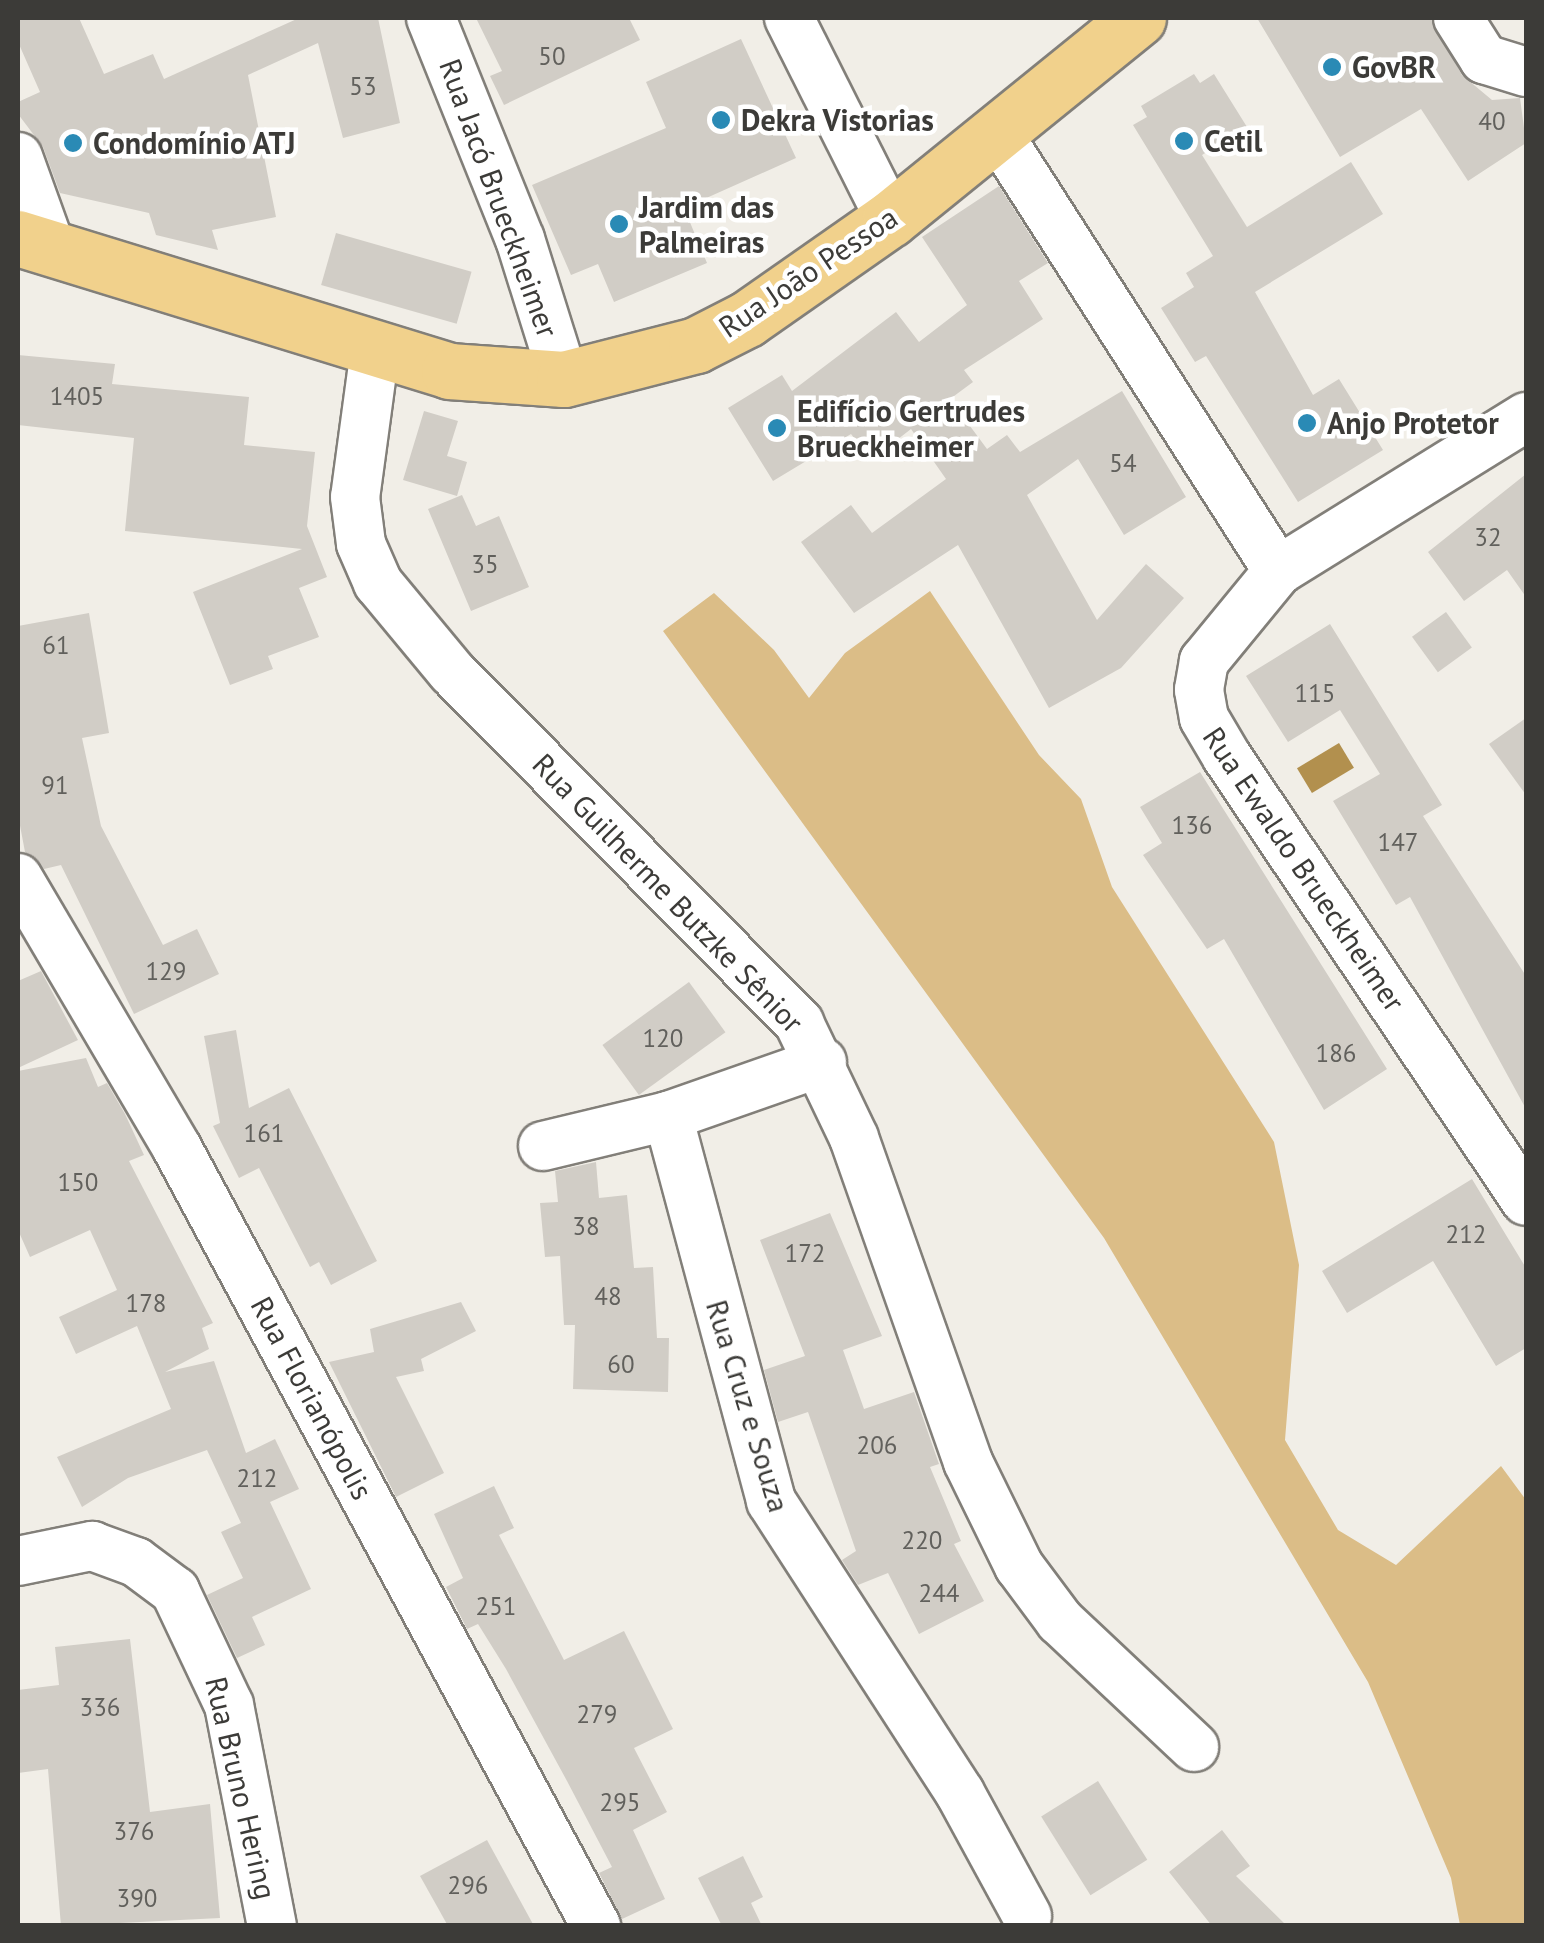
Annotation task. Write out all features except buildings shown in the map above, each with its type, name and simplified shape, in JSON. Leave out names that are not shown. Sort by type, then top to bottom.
[{"type":"main road","name":"Rua João Pessoa","points":[[33,240],[376,350],[503,380],[564,380],[696,344],[747,319],[890,220],[1138,18]]},
{"type":"street","name":"Rua Jacó Brueckheimer","points":[[431,18],[520,239],[564,380]]},
{"type":"street","points":[[789,18],[890,220]]},
{"type":"street","points":[[1458,18],[1484,59],[1526,72]]},
{"type":"street","points":[[996,131],[1278,571]]},
{"type":"street","points":[[18,158],[33,240]]},
{"type":"street","name":"Rua Guilherme Butzke Sênior","points":[[376,350],[355,497],[361,544],[378,584],[452,672],[799,1023],[822,1062],[968,1462],[1019,1566],[1060,1621],[1194,1746]]},
{"type":"street","name":"Rua Ewaldo Brueckheimer","points":[[1526,417],[1278,571],[1204,661],[1204,718],[1526,1201]]},
{"type":"street","name":"Rua Florianópolis","points":[[18,878],[177,1148],[596,1926]]},
{"type":"street","points":[[543,1146],[668,1116],[822,1062]]},
{"type":"street","name":"Rua Cruz e Souza","points":[[668,1116],[771,1501],[960,1793],[1028,1916]]},
{"type":"street","name":"Rua Bruno Hering","points":[[18,1561],[92,1546],[136,1562],[176,1591],[228,1705],[272,1926]]},
{"type":"shaded area","points":[[930,591],[1039,755],[1081,799],[1112,887],[1274,1142],[1299,1265],[1285,1440],[1338,1530],[1396,1565],[1501,1466],[1526,1500],[1526,1925],[1460,1925],[1451,1878],[1368,1682],[1104,1238],[663,631],[714,593],[774,650],[809,698],[845,653]]},
{"type":"shaded area","points":[[1339,743],[1354,768],[1312,793],[1297,768]]},
{"type":"place","name":"GovBR","points":[[1332,67]]},
{"type":"place","name":"Dekra Vistorias","points":[[721,120]]},
{"type":"place","name":"Cetil","points":[[1184,141]]},
{"type":"place","name":"Condomínio ATJ","points":[[73,143]]},
{"type":"place","name":"Jardim das Palmeiras","points":[[619,224]]},
{"type":"place","name":"Anjo Protetor","points":[[1307,423]]},
{"type":"place","name":"Edifício Gertrudes Brueckheimer","points":[[777,428]]}]
